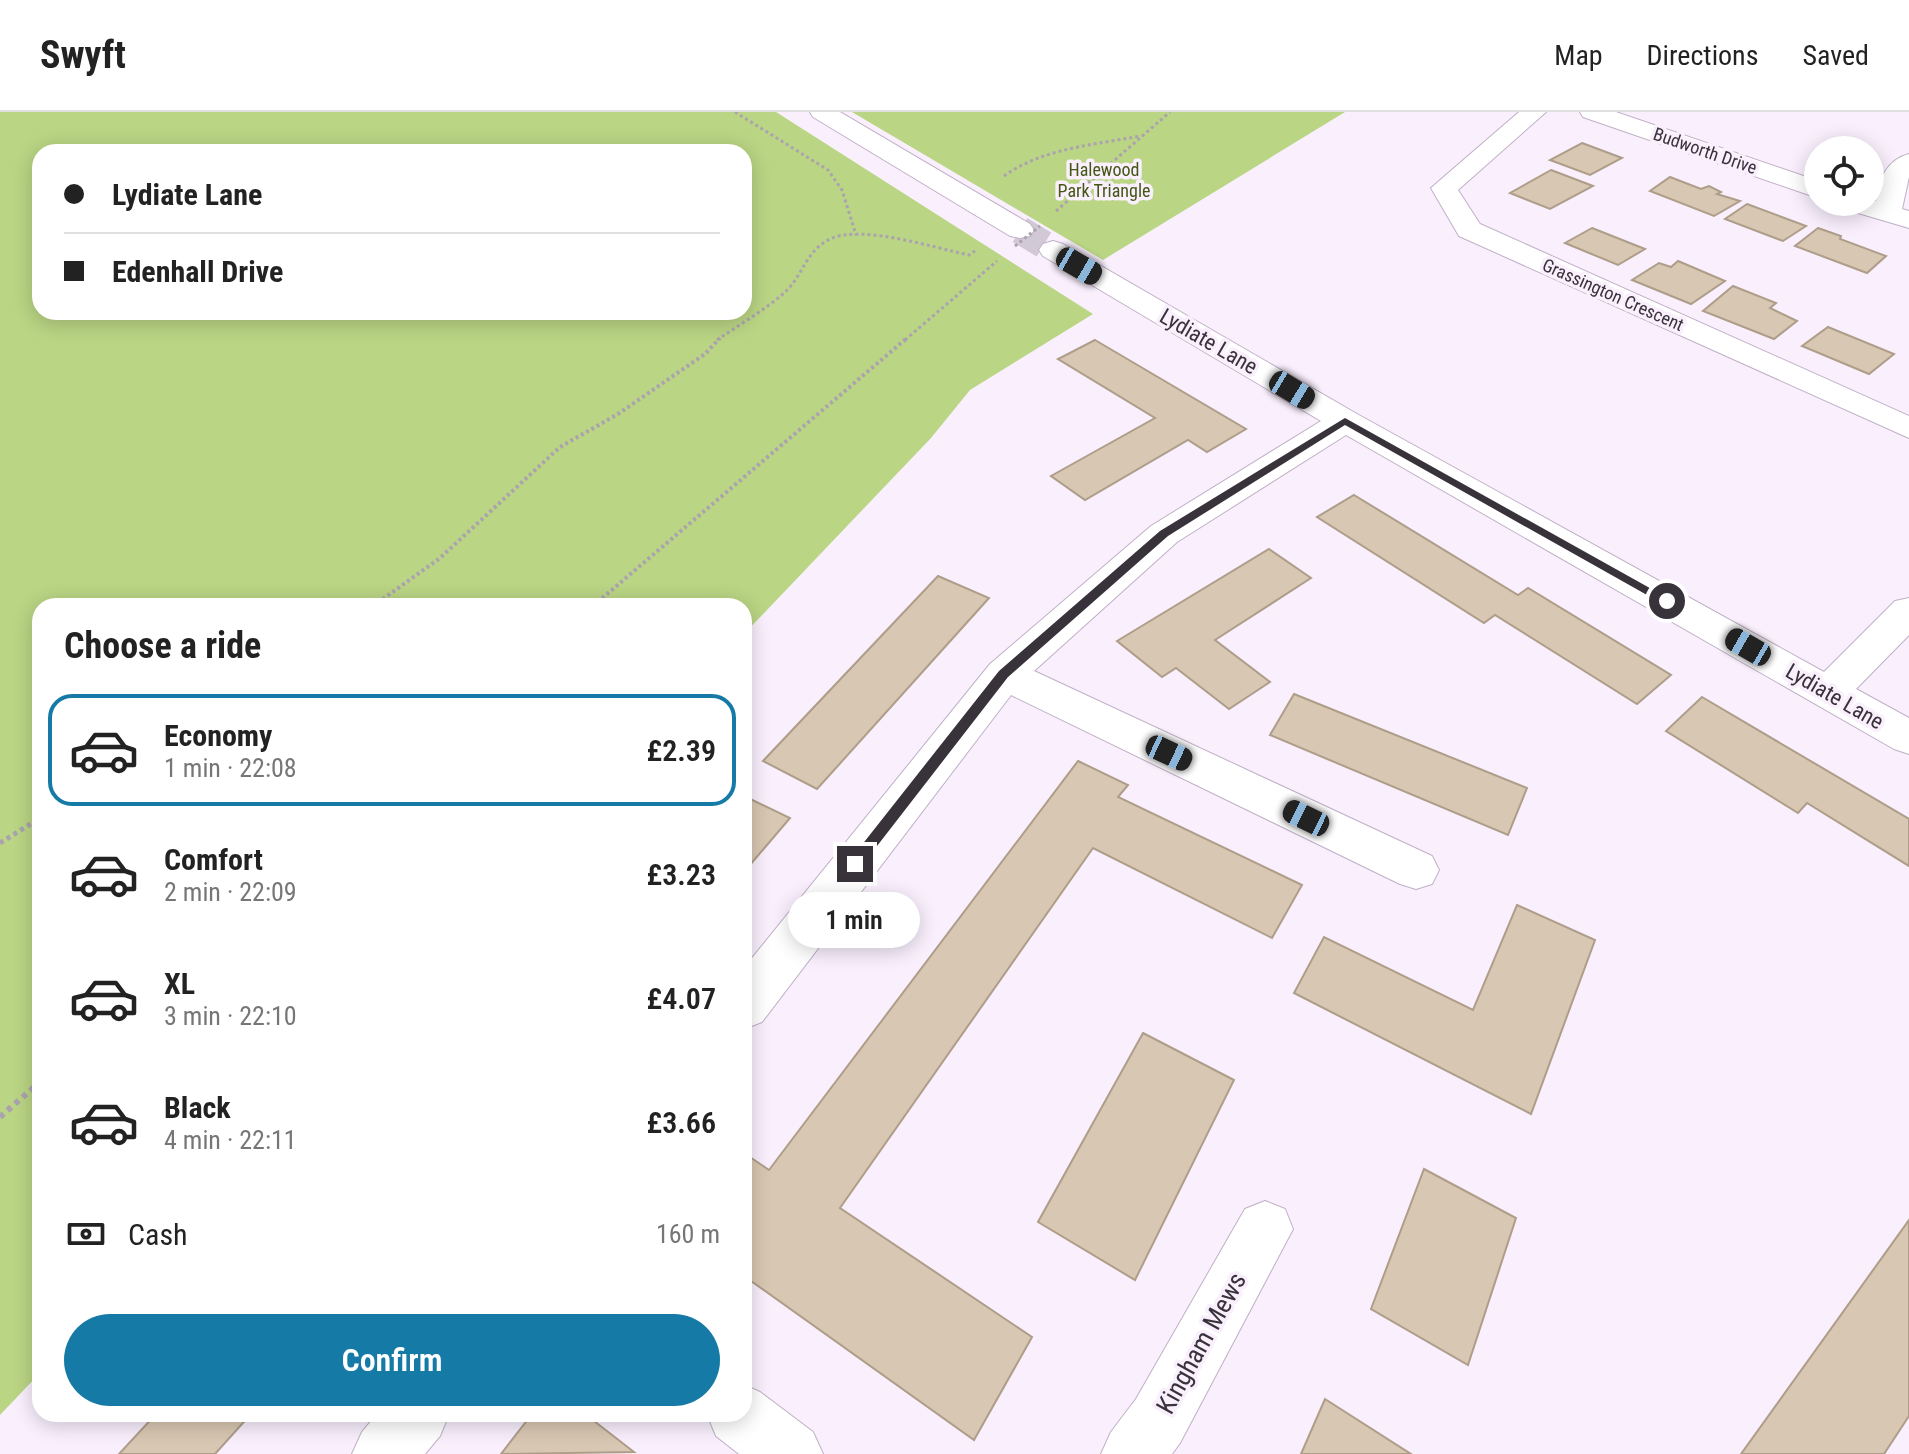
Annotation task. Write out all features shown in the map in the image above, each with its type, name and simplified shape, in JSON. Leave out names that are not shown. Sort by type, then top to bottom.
[{"type":"street","name":"Lydiate Lane","points":[[822,112],[977,205],[1032,232],[1345,421],[1909,738]]},
{"type":"street","name":"Grassington Crescent","points":[[1534,112],[1444,188],[1469,230],[1909,428]]},
{"type":"street","name":"Budworth Drive","points":[[1592,112],[1804,185]]},
{"type":"street","points":[[1898,217],[1893,178],[1909,162]]},
{"type":"street","points":[[752,996],[1004,674],[1164,534],[1345,421]]},
{"type":"street","points":[[1829,692],[1909,611]]},
{"type":"street","points":[[1004,674],[1416,870]]},
{"type":"street","name":"Kingham Mews","points":[[1133,1454],[1158,1421],[1265,1229]]},
{"type":"street","points":[[384,1454],[411,1422]]},
{"type":"street","points":[[749,1422],[791,1454]]},
{"type":"path","points":[[735,112],[828,170],[842,190],[856,235]]},
{"type":"path","points":[[752,315],[784,293],[803,273],[804,263],[815,250],[831,238],[856,235],[884,237],[969,255],[1032,232],[1170,112]]},
{"type":"path","points":[[977,205],[1010,171],[1025,164],[1140,136]]},
{"type":"path","points":[[602,598],[1003,256]]},
{"type":"path","points":[[384,598],[440,558],[560,447],[618,414],[705,354],[717,340],[746,320]]},
{"type":"path","points":[[0,843],[32,823]]},
{"type":"path","points":[[0,1117],[32,1089]]},
{"type":"green space","points":[[0,112],[776,112],[1093,314],[970,390],[931,438],[752,626],[752,598],[32,598],[32,1381],[0,1415]]},
{"type":"green space","name":"Halewood Park Triangle","points":[[852,112],[1345,112],[1103,260]]},
{"type":"building","points":[[1582,143],[1622,158],[1590,175],[1550,160]]},
{"type":"building","points":[[1551,170],[1593,186],[1550,209],[1510,193]]},
{"type":"building","points":[[1670,177],[1701,189],[1709,186],[1721,192],[1717,194],[1740,201],[1714,216],[1650,191]]},
{"type":"building","points":[[1747,204],[1806,226],[1783,241],[1725,219]]},
{"type":"building","points":[[1592,228],[1645,249],[1618,265],[1565,243]]},
{"type":"building","points":[[1818,228],[1886,256],[1867,273],[1795,246]]},
{"type":"building","points":[[1678,261],[1725,281],[1691,304],[1632,280],[1659,263],[1671,267]]},
{"type":"building","points":[[1733,286],[1776,303],[1770,308],[1797,321],[1774,339],[1703,311]]},
{"type":"building","points":[[1828,327],[1894,354],[1869,374],[1802,346]]},
{"type":"building","points":[[1095,340],[1246,429],[1207,452],[1188,440],[1085,500],[1051,476],[1155,418],[1058,359]]},
{"type":"building","points":[[1354,495],[1518,595],[1528,588],[1671,675],[1637,704],[1495,615],[1484,623],[1317,517]]},
{"type":"building","points":[[1269,549],[1311,578],[1215,640],[1270,682],[1229,709],[1176,668],[1162,677],[1117,641]]},
{"type":"building","points":[[938,576],[989,598],[817,789],[763,761]]},
{"type":"building","points":[[1294,694],[1527,788],[1508,835],[1270,735]]},
{"type":"building","points":[[1702,697],[1909,819],[1909,866],[1807,803],[1798,813],[1666,731]]},
{"type":"building","points":[[1078,761],[1128,785],[1118,797],[1302,885],[1272,938],[1093,848],[840,1208],[1032,1337],[974,1440],[752,1282],[752,1158],[769,1170]]},
{"type":"building","points":[[752,800],[790,818],[752,863]]},
{"type":"building","points":[[1517,905],[1595,940],[1531,1114],[1294,993],[1324,937],[1473,1010]]},
{"type":"building","points":[[1143,1033],[1234,1080],[1135,1280],[1038,1222]]},
{"type":"building","points":[[1424,1169],[1516,1218],[1468,1365],[1371,1309]]},
{"type":"building","points":[[1909,1220],[1909,1416],[1884,1454],[1741,1454]]},
{"type":"building","points":[[1325,1399],[1411,1454],[1301,1454]]},
{"type":"building","points":[[149,1422],[244,1422],[215,1454],[119,1454]]},
{"type":"building","points":[[526,1422],[595,1422],[634,1452],[501,1454]]},
{"type":"tunnel","points":[[1020,230],[1053,250]]},
{"type":"route","points":[[855,864],[1004,674],[1164,534],[1345,421],[1667,601]]}]
